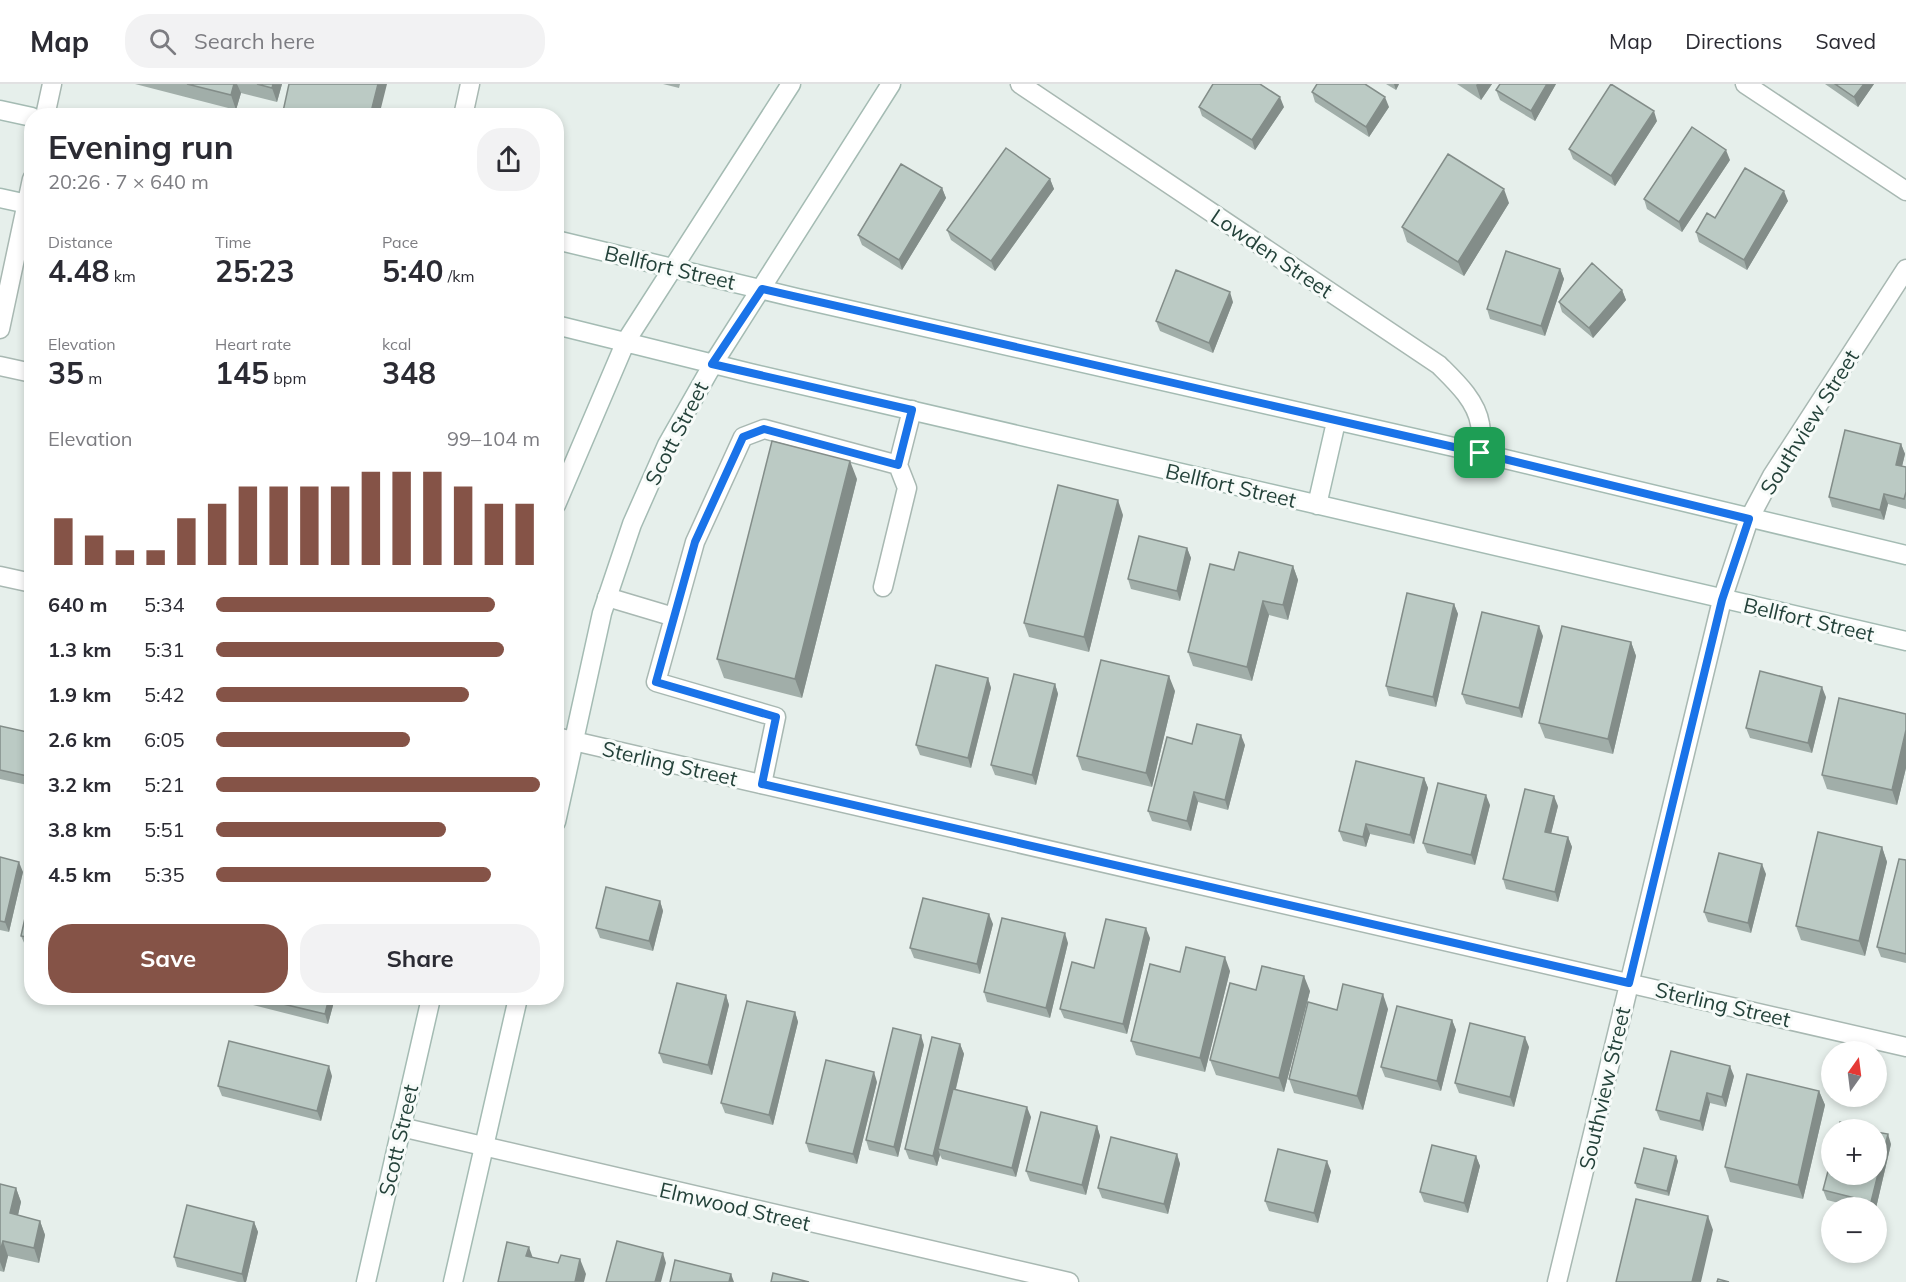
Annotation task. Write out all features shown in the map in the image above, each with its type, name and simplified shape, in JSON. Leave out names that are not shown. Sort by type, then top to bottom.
[{"type":"main road","points":[[47,108],[52,84]]},
{"type":"main road","points":[[465,108],[470,84]]},
{"type":"main road","points":[[564,480],[626,341],[791,84]]},
{"type":"main road","name":"Scott Street","points":[[565,739],[607,597],[632,524],[667,445],[712,364],[891,84]]},
{"type":"main road","name":"Lowden Street","points":[[1020,84],[1439,365],[1459,384],[1472,404],[1480,423],[1480,453]]},
{"type":"main road","points":[[1745,84],[1906,191]]},
{"type":"main road","points":[[0,110],[24,115]]},
{"type":"main road","points":[[0,198],[24,203]]},
{"type":"main road","points":[[0,329],[24,226]]},
{"type":"main road","name":"Bellfort Street","points":[[564,242],[1336,422],[1480,453],[1906,555]]},
{"type":"main road","name":"Southview Street","points":[[1557,1282],[1722,600],[1749,519],[1772,476],[1906,269]]},
{"type":"main road","name":"Bellfort Street","points":[[564,327],[712,364],[1906,641]]},
{"type":"main road","points":[[0,366],[24,371]]},
{"type":"main road","points":[[883,587],[907,488],[898,465],[912,410]]},
{"type":"main road","points":[[1317,505],[1336,422]]},
{"type":"main road","points":[[762,784],[776,717],[656,682],[695,542],[743,437],[764,429],[898,465]]},
{"type":"main road","points":[[0,576],[24,581]]},
{"type":"main road","points":[[607,597],[674,617]]},
{"type":"main road","name":"Sterling Street","points":[[565,739],[1906,1047]]},
{"type":"main road","name":"Scott Street","points":[[366,1282],[429,1005]]},
{"type":"main road","points":[[453,1282],[516,1005]]},
{"type":"main road","name":"Elmwood Street","points":[[401,1128],[1069,1282]]},
{"type":"building","points":[[187,84],[234,84],[231,95]]},
{"type":"building","points":[[257,84],[273,84],[272,88]]},
{"type":"building","points":[[289,84],[378,84],[372,108],[284,108]]},
{"type":"building","points":[[1213,84],[1260,84],[1280,97],[1252,140],[1199,107]]},
{"type":"building","points":[[1317,84],[1365,84],[1385,97],[1366,127],[1312,92]]},
{"type":"building","points":[[1500,84],[1547,84],[1531,111],[1496,90]]},
{"type":"building","points":[[1611,84],[1654,111],[1611,176],[1569,149]]},
{"type":"building","points":[[1835,84],[1864,84],[1854,97]]},
{"type":"building","points":[[1692,127],[1726,150],[1679,222],[1644,199]]},
{"type":"building","points":[[1006,148],[1050,179],[991,261],[947,230]]},
{"type":"building","points":[[1448,154],[1504,189],[1458,262],[1402,227]]},
{"type":"building","points":[[901,164],[942,188],[899,260],[858,235]]},
{"type":"building","points":[[1745,168],[1784,191],[1744,260],[1696,232],[1707,213],[1715,218]]},
{"type":"building","points":[[1506,251],[1560,269],[1541,326],[1487,309]]},
{"type":"building","points":[[1592,263],[1622,290],[1589,328],[1559,302]]},
{"type":"building","points":[[1176,270],[1230,292],[1209,343],[1156,321]]},
{"type":"building","points":[[1845,430],[1901,444],[1896,465],[1906,467],[1904,499],[1884,494],[1880,510],[1829,497]]},
{"type":"building","points":[[772,441],[850,461],[795,679],[717,659]]},
{"type":"building","points":[[1058,485],[1118,500],[1084,637],[1024,623]]},
{"type":"building","points":[[1139,536],[1187,548],[1177,591],[1128,579]]},
{"type":"building","points":[[1239,552],[1293,566],[1283,605],[1263,601],[1247,667],[1188,652],[1210,564],[1234,570]]},
{"type":"building","points":[[1407,593],[1454,604],[1433,697],[1386,686]]},
{"type":"building","points":[[1482,612],[1539,626],[1519,708],[1462,694]]},
{"type":"building","points":[[1562,626],[1631,642],[1608,739],[1539,723]]},
{"type":"building","points":[[1101,660],[1169,676],[1146,773],[1077,756]]},
{"type":"building","points":[[936,665],[988,678],[968,758],[916,745]]},
{"type":"building","points":[[1760,671],[1822,687],[1808,743],[1746,728]]},
{"type":"building","points":[[1014,674],[1055,684],[1032,775],[991,765]]},
{"type":"building","points":[[1839,698],[1906,714],[1906,730],[1892,790],[1822,775]]},
{"type":"building","points":[[1197,724],[1241,735],[1225,800],[1194,792],[1187,821],[1148,811],[1167,737],[1192,744]]},
{"type":"building","points":[[0,726],[24,731],[24,775],[0,770]]},
{"type":"building","points":[[1356,761],[1424,778],[1410,835],[1366,824],[1363,837],[1339,831]]},
{"type":"building","points":[[1438,783],[1486,795],[1471,855],[1423,843]]},
{"type":"building","points":[[1525,789],[1554,796],[1545,832],[1568,837],[1555,892],[1503,879]]},
{"type":"building","points":[[1818,832],[1882,847],[1859,941],[1796,926]]},
{"type":"building","points":[[1719,853],[1762,864],[1748,923],[1704,912]]},
{"type":"building","points":[[0,857],[19,862],[5,922],[0,921]]},
{"type":"building","points":[[1899,859],[1906,860],[1906,954],[1877,947]]},
{"type":"building","points":[[606,887],[660,901],[649,941],[596,928]]},
{"type":"building","points":[[923,898],[989,914],[977,964],[910,948]]},
{"type":"building","points":[[1002,918],[1065,933],[1046,1008],[984,992]]},
{"type":"building","points":[[1106,919],[1146,928],[1123,1024],[1060,1009],[1072,962],[1094,968]]},
{"type":"building","points":[[1186,947],[1225,957],[1200,1058],[1131,1041],[1150,964],[1180,972]]},
{"type":"building","points":[[1262,966],[1304,976],[1279,1078],[1210,1060],[1230,983],[1256,990]]},
{"type":"building","points":[[677,983],[726,995],[708,1065],[659,1053]]},
{"type":"building","points":[[1343,984],[1383,994],[1357,1096],[1289,1079],[1308,1002],[1337,1010]]},
{"type":"building","points":[[747,1001],[795,1012],[769,1115],[721,1103]]},
{"type":"building","points":[[287,1005],[327,1005],[325,1014]]},
{"type":"building","points":[[1397,1006],[1452,1020],[1437,1081],[1381,1067]]},
{"type":"building","points":[[1470,1023],[1525,1037],[1510,1097],[1455,1083]]},
{"type":"building","points":[[893,1028],[921,1035],[894,1147],[866,1140]]},
{"type":"building","points":[[932,1037],[960,1044],[933,1156],[905,1149]]},
{"type":"building","points":[[229,1041],[329,1066],[317,1111],[218,1086]]},
{"type":"building","points":[[1671,1051],[1730,1066],[1722,1097],[1707,1093],[1700,1121],[1656,1110]]},
{"type":"building","points":[[826,1060],[874,1072],[853,1154],[806,1143]]},
{"type":"building","points":[[1747,1074],[1819,1091],[1798,1185],[1725,1167]]},
{"type":"building","points":[[953,1089],[1027,1107],[1012,1168],[938,1149]]},
{"type":"building","points":[[1041,1112],[1097,1126],[1082,1185],[1026,1171]]},
{"type":"building","points":[[1111,1137],[1177,1154],[1164,1204],[1098,1188]]},
{"type":"building","points":[[1432,1145],[1476,1156],[1464,1203],[1420,1192]]},
{"type":"building","points":[[1644,1148],[1676,1156],[1667,1191],[1635,1183]]},
{"type":"building","points":[[1278,1149],[1327,1161],[1314,1213],[1265,1201]]},
{"type":"building","points":[[0,1184],[16,1188],[10,1213],[40,1221],[34,1248],[3,1241],[0,1251]]},
{"type":"building","points":[[1824,1185],[1875,1185],[1872,1197],[1851,1197],[1823,1190]]},
{"type":"building","points":[[1636,1199],[1708,1216],[1692,1282],[1616,1282]]},
{"type":"building","points":[[187,1205],[254,1222],[242,1274],[174,1257]]},
{"type":"building","points":[[617,1241],[663,1253],[655,1282],[606,1282]]},
{"type":"building","points":[[507,1242],[529,1247],[526,1256],[558,1263],[561,1255],[580,1259],[575,1282],[498,1282]]},
{"type":"building","points":[[675,1260],[731,1274],[729,1282],[670,1282]]},
{"type":"building","points":[[773,1273],[809,1282],[771,1282]]},
{"type":"route","points":[[762,289],[1336,422],[1480,453],[1749,519],[1722,600],[1629,983],[762,784],[776,717],[656,682],[695,542],[743,437],[764,429],[898,465],[905,440],[912,410],[712,364],[762,289]]}]
